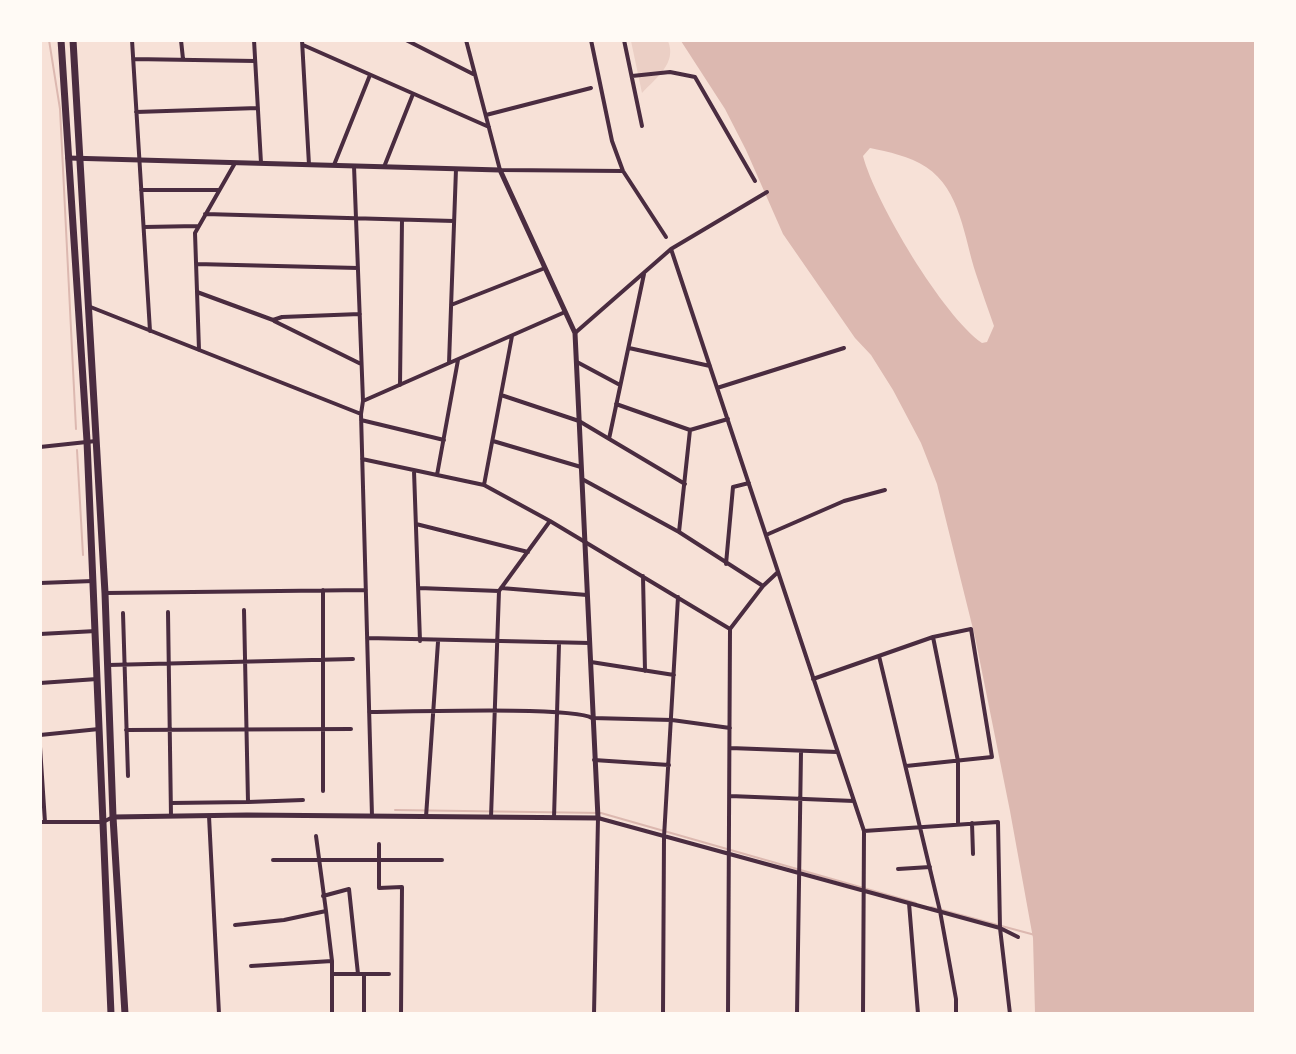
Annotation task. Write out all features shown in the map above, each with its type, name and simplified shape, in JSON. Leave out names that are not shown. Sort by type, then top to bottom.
[{"type":"highway","points":[[61,40],[87,441],[111,1014]]},
{"type":"highway","points":[[73,40],[105,593],[113,817],[125,1014]]},
{"type":"street","points":[[132,40],[150,331]]},
{"type":"street","points":[[181,40],[183,59]]},
{"type":"street","points":[[254,40],[261,163]]},
{"type":"street","points":[[406,40],[474,74]]},
{"type":"street","points":[[466,40],[500,170],[576,333],[598,818],[594,1014]]},
{"type":"street","points":[[591,40],[612,141],[623,171],[666,237]]},
{"type":"street","points":[[624,40],[642,126]]},
{"type":"street","points":[[309,165],[303,43],[489,127]]},
{"type":"street","points":[[133,59],[255,60]]},
{"type":"street","points":[[632,76],[669,72],[695,76],[754,182]]},
{"type":"street","points":[[334,165],[370,75]]},
{"type":"street","points":[[486,115],[591,88]]},
{"type":"street","points":[[384,166],[413,94]]},
{"type":"street","points":[[136,111],[258,108]]},
{"type":"street","points":[[68,158],[456,169],[623,171]]},
{"type":"street","points":[[199,350],[195,233],[236,163]]},
{"type":"street","points":[[354,166],[362,364],[361,420],[372,817]]},
{"type":"street","points":[[449,363],[456,169]]},
{"type":"street","points":[[141,190],[219,190]]},
{"type":"street","points":[[576,333],[671,249],[767,192]]},
{"type":"street","points":[[205,214],[454,222]]},
{"type":"street","points":[[400,385],[402,220]]},
{"type":"street","points":[[144,227],[198,226]]},
{"type":"street","points":[[671,249],[864,831],[863,1014]]},
{"type":"street","points":[[196,264],[358,268]]},
{"type":"street","points":[[451,305],[545,268]]},
{"type":"street","points":[[609,439],[644,273]]},
{"type":"street","points":[[197,292],[273,320],[362,364]]},
{"type":"street","points":[[87,306],[361,414]]},
{"type":"street","points":[[363,402],[565,312]]},
{"type":"street","points":[[273,320],[282,317],[360,314]]},
{"type":"street","points":[[484,485],[512,336]]},
{"type":"street","points":[[629,348],[710,366]]},
{"type":"street","points":[[717,388],[844,348]]},
{"type":"street","points":[[437,475],[458,359]]},
{"type":"street","points":[[577,362],[620,385]]},
{"type":"street","points":[[501,395],[579,422],[685,484]]},
{"type":"street","points":[[616,404],[690,430],[728,419]]},
{"type":"street","points":[[361,420],[444,440]]},
{"type":"street","points":[[679,532],[690,430]]},
{"type":"street","points":[[40,447],[96,441]]},
{"type":"street","points":[[493,441],[582,468]]},
{"type":"street","points":[[362,459],[484,485],[550,521],[730,629]]},
{"type":"street","points":[[414,470],[420,641]]},
{"type":"street","points":[[582,478],[679,532],[763,586]]},
{"type":"street","points":[[726,564],[733,487],[749,483]]},
{"type":"street","points":[[766,535],[843,501],[885,490]]},
{"type":"street","points":[[490,816],[500,589],[550,521]]},
{"type":"street","points":[[416,524],[528,552]]},
{"type":"street","points":[[728,1014],[730,629],[763,586],[778,572]]},
{"type":"street","points":[[643,576],[645,671]]},
{"type":"street","points":[[40,583],[94,581]]},
{"type":"street","points":[[418,588],[500,589],[587,595]]},
{"type":"street","points":[[323,590],[323,791]]},
{"type":"street","points":[[105,593],[366,590]]},
{"type":"street","points":[[663,1014],[664,837],[678,597]]},
{"type":"street","points":[[244,610],[248,802]]},
{"type":"street","points":[[168,612],[171,816]]},
{"type":"street","points":[[123,613],[128,776]]},
{"type":"street","points":[[813,679],[933,637],[971,628],[992,757],[906,766]]},
{"type":"street","points":[[40,634],[96,631]]},
{"type":"street","points":[[933,637],[958,761],[958,824]]},
{"type":"street","points":[[367,638],[438,642],[590,643]]},
{"type":"street","points":[[427,812],[438,642]]},
{"type":"street","points":[[554,818],[555,713],[559,644]]},
{"type":"street","points":[[879,656],[930,867],[956,999],[956,1014]]},
{"type":"street","points":[[108,665],[353,659]]},
{"type":"street","points":[[590,662],[674,675]]},
{"type":"street","points":[[40,683],[98,679]]},
{"type":"street","points":[[369,712],[555,713],[587,715],[592,718],[672,720],[730,728]]},
{"type":"street","points":[[40,735],[100,729]]},
{"type":"street","points":[[126,730],[351,729]]},
{"type":"street","points":[[40,747],[43,822],[103,822],[113,817],[171,816],[372,817],[427,812],[598,818],[939,911],[999,928],[1018,937]]},
{"type":"street","points":[[730,748],[838,752]]},
{"type":"street","points":[[797,1014],[801,752]]},
{"type":"street","points":[[594,760],[669,765]]},
{"type":"street","points":[[730,796],[854,801]]},
{"type":"street","points":[[171,803],[303,800]]},
{"type":"street","points":[[209,816],[219,1014]]},
{"type":"street","points":[[864,831],[998,822],[999,928],[1010,1014]]},
{"type":"street","points":[[972,823],[973,854]]},
{"type":"street","points":[[316,836],[317,859],[332,961],[332,1014]]},
{"type":"street","points":[[379,844],[379,888],[402,887],[401,1014]]},
{"type":"street","points":[[273,860],[442,860]]},
{"type":"street","points":[[898,869],[930,867]]},
{"type":"street","points":[[323,896],[349,889],[358,974]]},
{"type":"street","points":[[909,903],[918,1014]]},
{"type":"street","points":[[236,925],[284,920],[326,911]]},
{"type":"street","points":[[251,966],[332,961]]},
{"type":"street","points":[[332,974],[389,974]]},
{"type":"street","points":[[364,974],[364,1014]]},
{"type":"shaded area","points":[[631,41],[668,41],[670,49],[668,63],[642,93]]},
{"type":"shaded area","points":[[681,41],[1255,41],[1255,1013],[1035,1013],[1033,938],[1010,811],[975,637],[937,484],[921,443],[893,390],[871,355],[855,338],[783,234],[725,109]],"holes":[[[870,148],[920,163],[938,177],[947,188],[960,216],[976,274],[994,326],[987,342],[982,343],[966,329],[930,284],[912,257],[870,176],[863,156]]]},
{"type":"waterway","points":[[49,40],[60,109],[76,429]]},
{"type":"waterway","points":[[77,450],[83,555]]},
{"type":"waterway","points":[[395,810],[601,813],[916,903]]},
{"type":"waterway","points":[[931,907],[1035,935]]}]
